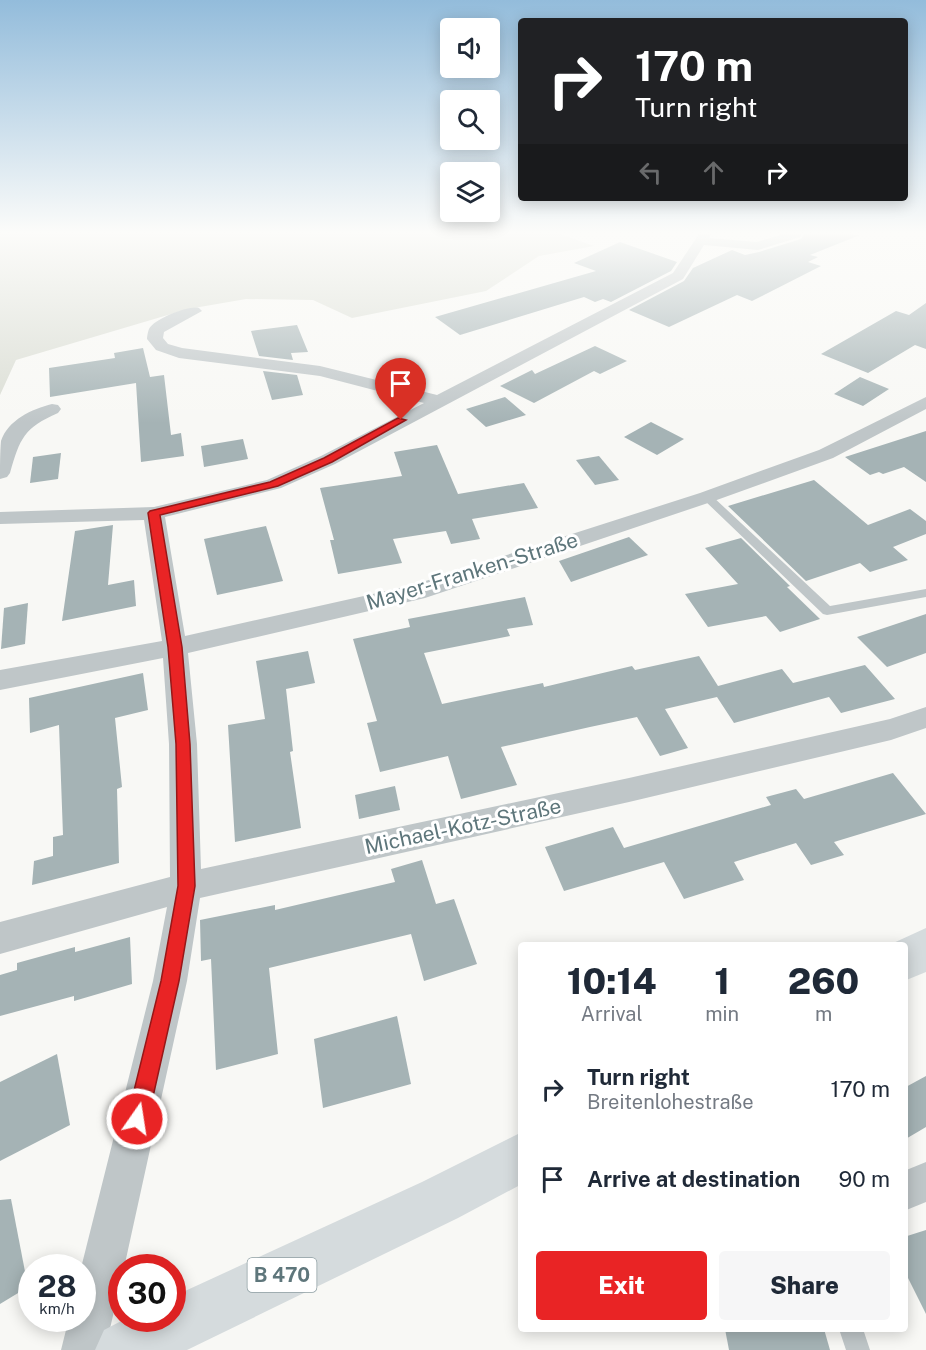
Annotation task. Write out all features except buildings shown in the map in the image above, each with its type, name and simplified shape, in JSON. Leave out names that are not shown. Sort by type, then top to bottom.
[{"type":"main road","points":[[908,958],[926,949]]},
{"type":"main road","name":"B 470","points":[[124,1350],[440,1200],[518,1159]]},
{"type":"street","points":[[0,518],[154,513],[274,484],[328,460],[638,297]]},
{"type":"street","points":[[194,311],[167,322],[156,330],[155,339],[162,347],[179,353],[320,371],[438,401]]},
{"type":"street","name":"Mayer-Franken-Straße","points":[[0,680],[175,647],[417,592],[707,497],[826,454],[926,402]]},
{"type":"street","points":[[0,473],[13,432],[30,417],[52,408]]},
{"type":"street","points":[[83,1350],[170,981],[186,886],[183,744],[175,647],[154,513]]},
{"type":"street","name":"Michael-Kotz-Straße","points":[[0,938],[186,886],[629,790],[891,729],[926,717]]},
{"type":"street","points":[[908,1189],[926,1182]]},
{"type":"lane","points":[[707,497],[827,611],[926,593]]},
{"type":"lane","points":[[852,1332],[858,1350]]},
{"type":"shaded area","points":[[0,297],[456,297],[352,318],[313,300],[246,299],[188,309],[16,360],[0,395]]},
{"type":"route","points":[[137,1119],[170,981],[186,886],[183,744],[175,647],[154,513],[274,484],[328,460],[401,420]]}]
